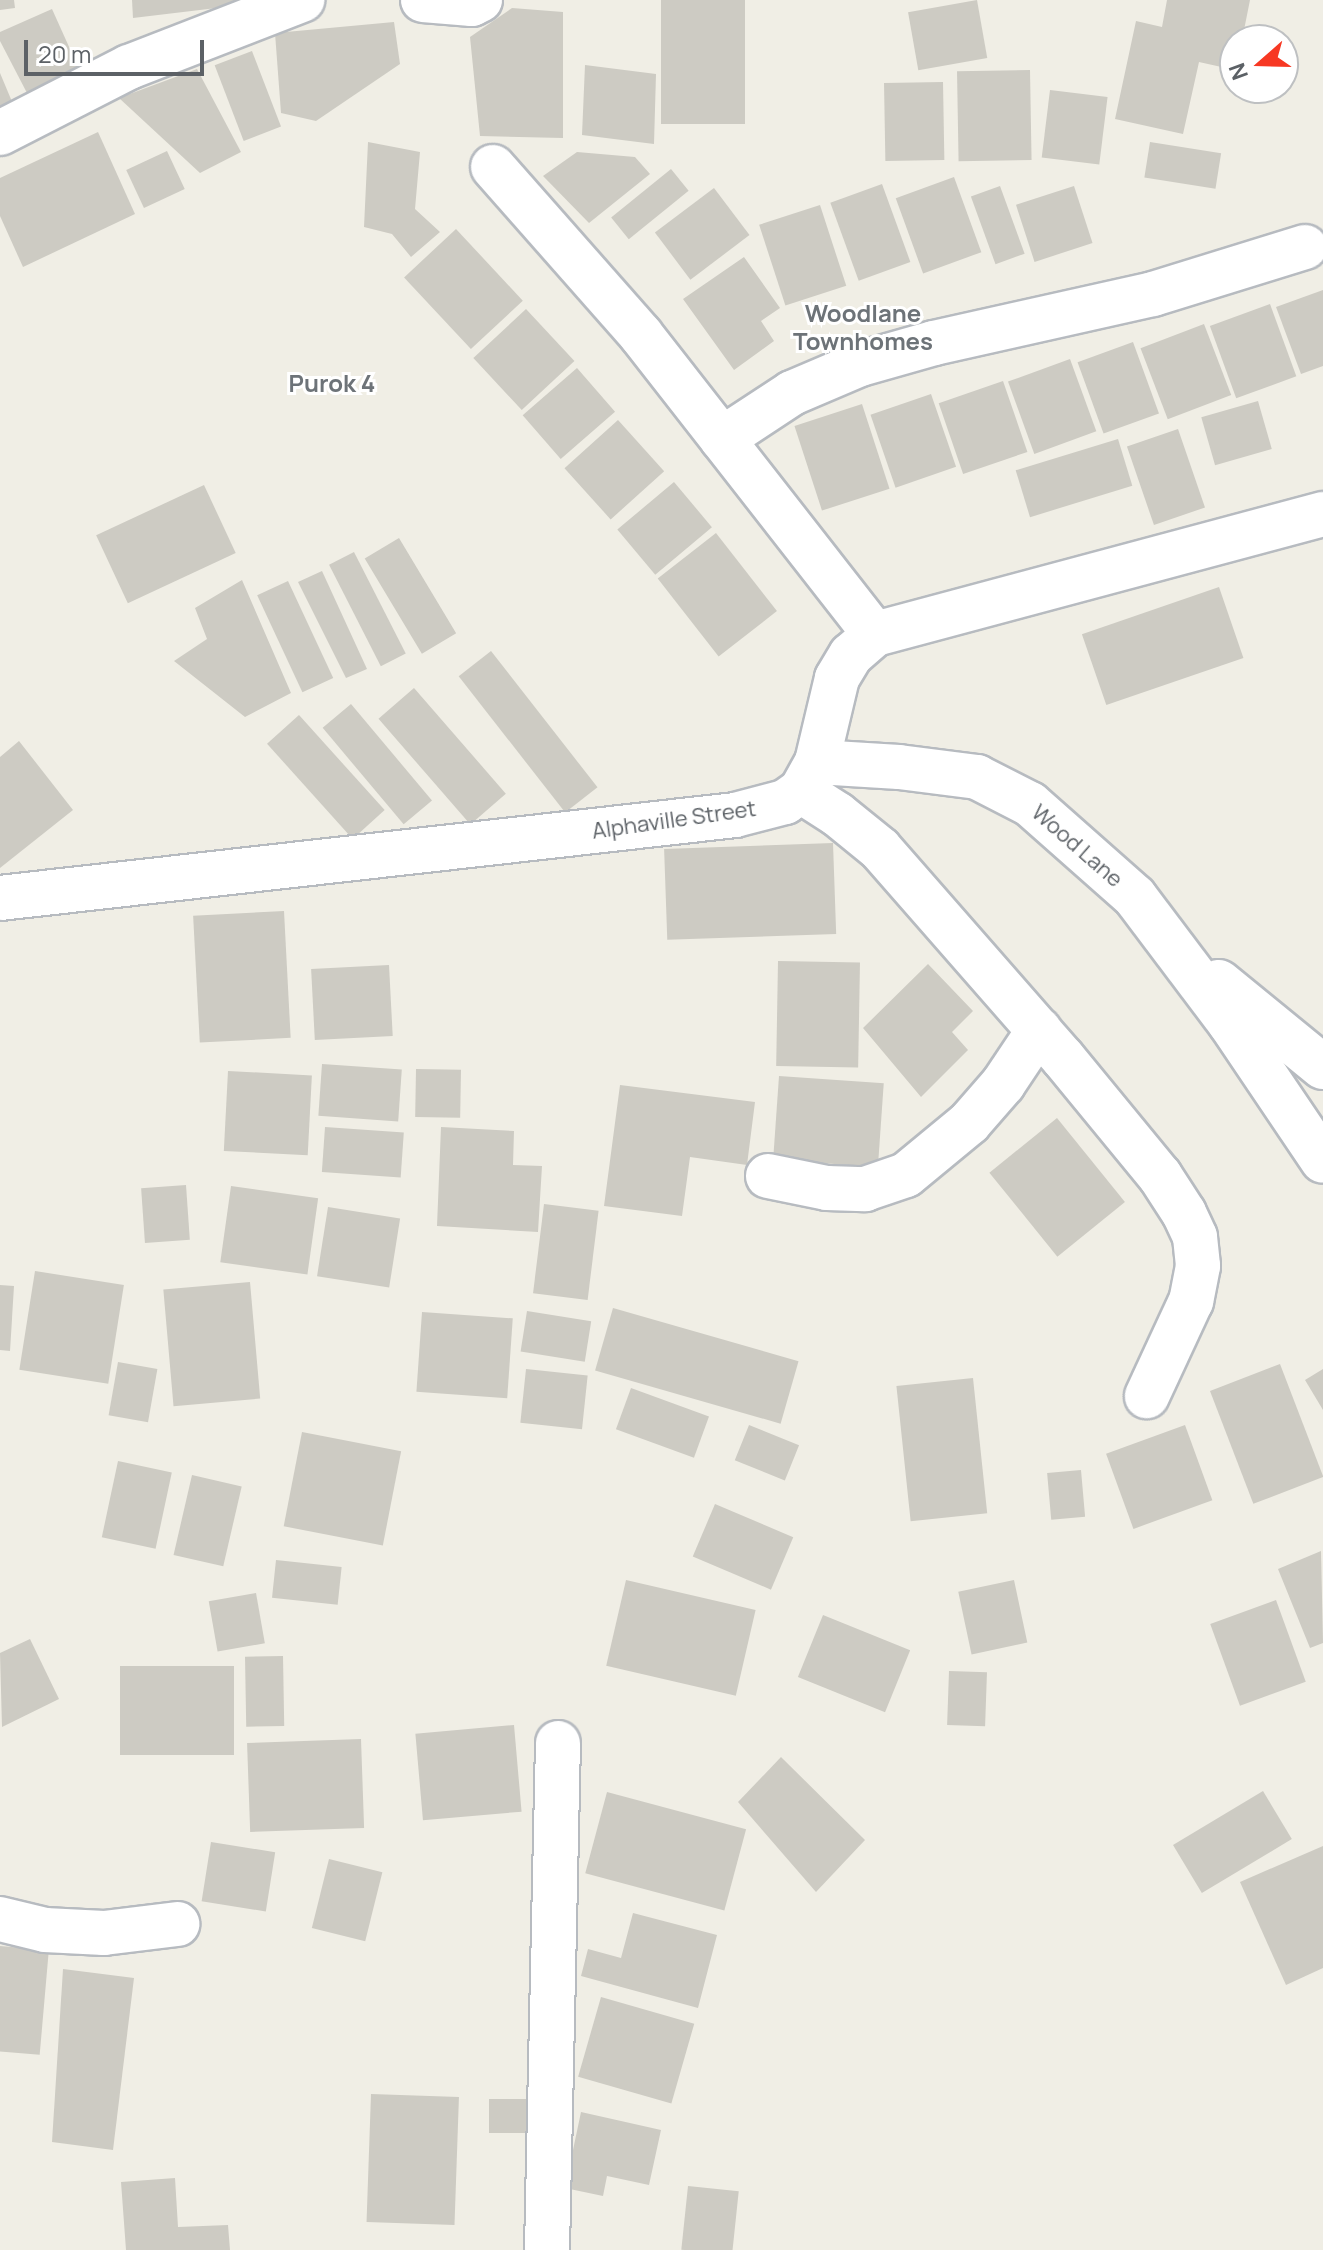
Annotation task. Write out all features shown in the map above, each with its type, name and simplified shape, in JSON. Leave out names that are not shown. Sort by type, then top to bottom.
[{"type":"street","points":[[0,133],[129,67],[302,0]]},
{"type":"street","points":[[423,0],[472,4],[480,0]]},
{"type":"street","points":[[493,167],[632,325],[875,634]]},
{"type":"street","points":[[722,439],[792,393],[860,364],[934,343],[1153,294],[1305,247]]},
{"type":"street","points":[[1147,1396],[1191,1301],[1198,1266],[1195,1237],[1160,1176],[1039,1030],[880,849],[837,814],[809,777],[837,678],[851,655],[875,634],[1323,514]]},
{"type":"street","name":"Wood Lane","points":[[809,777],[899,767],[977,777],[1030,804],[1135,897],[1174,945],[1323,1161]]},
{"type":"street","name":"Alphaville Street","points":[[0,898],[735,815],[785,802],[809,777]]},
{"type":"street","name":"Wood Lane","points":[[1174,945],[1323,1067]]},
{"type":"street","points":[[768,1176],[827,1188],[865,1189],[906,1175],[933,1156],[969,1123],[1003,1084],[1039,1030]]},
{"type":"street","points":[[547,2250],[558,1743]]},
{"type":"street","points":[[0,1919],[45,1930],[104,1933],[177,1924]]},
{"type":"building","points":[[0,0],[14,0],[15,8],[0,10]]},
{"type":"building","points":[[132,0],[249,0],[250,4],[133,18]]},
{"type":"building","points":[[661,0],[745,0],[745,124],[661,124]]},
{"type":"building","points":[[977,0],[987,58],[918,70],[908,12]]},
{"type":"building","points":[[1167,0],[1250,0],[1245,24],[1219,24],[1219,66],[1199,62],[1183,134],[1115,119],[1136,21],[1162,27]]},
{"type":"building","points":[[512,8],[563,12],[563,138],[480,136],[470,37]]},
{"type":"building","points":[[52,9],[79,69],[27,93],[0,41],[0,32]]},
{"type":"building","points":[[394,22],[400,64],[316,121],[281,113],[275,33]]},
{"type":"building","points":[[252,51],[281,127],[244,141],[215,65]]},
{"type":"building","points":[[585,65],[656,74],[654,144],[582,135]]},
{"type":"building","points":[[197,69],[241,152],[200,173],[119,98]]},
{"type":"building","points":[[1030,70],[1032,160],[959,161],[957,71]]},
{"type":"building","points":[[0,73],[13,104],[0,110]]},
{"type":"building","points":[[943,82],[944,160],[885,161],[884,83]]},
{"type":"building","points":[[1050,90],[1108,97],[1099,165],[1042,157]]},
{"type":"building","points":[[98,132],[135,214],[23,267],[0,216],[0,178]]},
{"type":"building","points":[[368,142],[420,152],[415,209],[440,232],[411,257],[392,234],[364,227]]},
{"type":"building","points":[[1150,142],[1221,153],[1215,189],[1144,178]]},
{"type":"building","points":[[167,151],[185,189],[144,208],[126,170]]},
{"type":"building","points":[[577,152],[635,157],[650,174],[589,223],[543,176]]},
{"type":"building","points":[[671,169],[689,191],[629,239],[611,217]]},
{"type":"building","points":[[954,177],[981,252],[923,273],[896,198]]},
{"type":"building","points":[[882,184],[910,262],[859,281],[830,203]]},
{"type":"building","points":[[1000,186],[1025,254],[995,264],[971,197]]},
{"type":"building","points":[[1074,186],[1093,243],[1035,262],[1016,205]]},
{"type":"building","points":[[714,188],[750,235],[690,280],[655,233]]},
{"type":"building","points":[[820,205],[846,286],[785,306],[759,225]]},
{"type":"building","points":[[456,229],[523,301],[471,349],[404,277]]},
{"type":"building","points":[[744,257],[780,308],[761,321],[774,341],[734,370],[683,299]]},
{"type":"building","points":[[1323,290],[1323,366],[1301,374],[1276,307]]},
{"type":"building","points":[[1270,304],[1296,376],[1236,398],[1210,326]]},
{"type":"building","points":[[526,309],[574,361],[522,410],[473,358]]},
{"type":"building","points":[[1204,324],[1231,395],[1168,419],[1141,348]]},
{"type":"building","points":[[1133,342],[1159,413],[1104,434],[1078,362]]},
{"type":"building","points":[[1070,359],[1096,431],[1034,454],[1008,382]]},
{"type":"building","points":[[577,368],[615,412],[561,459],[523,415]]},
{"type":"building","points":[[1003,381],[1027,452],[963,474],[939,403]]},
{"type":"building","points":[[931,394],[956,467],[896,488],[870,415]]},
{"type":"building","points":[[1258,401],[1272,449],[1215,465],[1201,417]]},
{"type":"building","points":[[862,404],[890,489],[822,511],[794,426]]},
{"type":"building","points":[[618,420],[664,471],[611,519],[564,468]]},
{"type":"building","points":[[1178,429],[1205,507],[1154,525],[1127,447]]},
{"type":"building","points":[[1118,439],[1132,486],[1030,517],[1016,470]]},
{"type":"building","points":[[674,482],[712,527],[655,575],[617,530]]},
{"type":"building","points":[[204,485],[236,553],[128,603],[96,535]]},
{"type":"building","points":[[716,533],[777,611],[719,657],[658,579]]},
{"type":"building","points":[[399,538],[456,633],[422,654],[365,559]]},
{"type":"building","points":[[354,552],[406,654],[381,666],[329,565]]},
{"type":"building","points":[[322,571],[367,669],[346,678],[298,582]]},
{"type":"building","points":[[242,580],[291,693],[245,717],[174,661],[207,639],[195,608]]},
{"type":"building","points":[[288,581],[333,678],[302,692],[257,595]]},
{"type":"building","points":[[1219,587],[1243,658],[1106,705],[1082,634]]},
{"type":"building","points":[[491,651],[598,787],[565,813],[459,676]]},
{"type":"building","points":[[414,688],[506,794],[470,824],[379,719]]},
{"type":"building","points":[[351,704],[432,801],[404,824],[323,728]]},
{"type":"building","points":[[299,715],[385,810],[353,839],[267,744]]},
{"type":"building","points":[[19,741],[73,810],[0,868],[0,757]]},
{"type":"building","points":[[833,843],[836,934],[667,940],[664,849]]},
{"type":"building","points":[[284,911],[291,1038],[200,1043],[193,916]]},
{"type":"building","points":[[778,961],[860,962],[858,1067],[776,1066]]},
{"type":"building","points":[[928,964],[973,1011],[952,1032],[968,1050],[921,1097],[863,1028]]},
{"type":"building","points":[[389,965],[393,1036],[315,1040],[311,969]]},
{"type":"building","points":[[322,1064],[402,1070],[398,1121],[318,1116]]},
{"type":"building","points":[[416,1069],[461,1070],[460,1118],[415,1117]]},
{"type":"building","points":[[228,1071],[312,1075],[308,1155],[224,1151]]},
{"type":"building","points":[[779,1076],[884,1083],[878,1167],[773,1160]]},
{"type":"building","points":[[620,1085],[755,1102],[747,1165],[690,1157],[682,1216],[604,1206]]},
{"type":"building","points":[[1057,1118],[1125,1202],[1057,1257],[989,1173]]},
{"type":"building","points":[[325,1127],[404,1133],[401,1177],[322,1172]]},
{"type":"building","points":[[441,1127],[514,1131],[513,1165],[542,1166],[538,1232],[437,1226]]},
{"type":"building","points":[[186,1185],[190,1240],[145,1243],[141,1188]]},
{"type":"building","points":[[231,1186],[318,1198],[307,1274],[220,1262]]},
{"type":"building","points":[[544,1204],[599,1211],[588,1300],[533,1293]]},
{"type":"building","points":[[328,1207],[400,1218],[389,1288],[317,1276]]},
{"type":"building","points":[[35,1271],[124,1285],[108,1384],[19,1370]]},
{"type":"building","points":[[250,1282],[260,1399],[174,1406],[163,1290]]},
{"type":"building","points":[[0,1285],[14,1286],[10,1351],[0,1350]]},
{"type":"building","points":[[613,1308],[799,1361],[781,1424],[595,1370]]},
{"type":"building","points":[[527,1311],[591,1321],[585,1362],[521,1351]]},
{"type":"building","points":[[422,1312],[513,1318],[507,1398],[416,1392]]},
{"type":"building","points":[[118,1362],[157,1369],[148,1422],[109,1415]]},
{"type":"building","points":[[1280,1364],[1323,1477],[1253,1504],[1210,1391]]},
{"type":"building","points":[[526,1369],[588,1375],[582,1429],[520,1423]]},
{"type":"building","points":[[1323,1369],[1323,1410],[1305,1380]]},
{"type":"building","points":[[973,1378],[987,1513],[911,1521],[896,1386]]},
{"type":"building","points":[[631,1388],[709,1416],[694,1458],[616,1429]]},
{"type":"building","points":[[749,1425],[799,1445],[785,1480],[735,1460]]},
{"type":"building","points":[[1185,1425],[1212,1500],[1133,1529],[1106,1454]]},
{"type":"building","points":[[302,1432],[401,1451],[383,1546],[284,1526]]},
{"type":"building","points":[[118,1461],[172,1472],[156,1549],[102,1537]]},
{"type":"building","points":[[1081,1470],[1085,1517],[1051,1520],[1047,1473]]},
{"type":"building","points":[[192,1475],[242,1486],[223,1566],[174,1555]]},
{"type":"building","points":[[715,1504],[793,1537],[771,1590],[693,1556]]},
{"type":"building","points":[[1321,1551],[1323,1643],[1310,1648],[1278,1569]]},
{"type":"building","points":[[276,1560],[342,1567],[338,1605],[272,1598]]},
{"type":"building","points":[[626,1580],[756,1610],[736,1696],[606,1666]]},
{"type":"building","points":[[1014,1580],[1027,1643],[972,1654],[958,1592]]},
{"type":"building","points":[[256,1593],[265,1643],[218,1652],[209,1601]]},
{"type":"building","points":[[1276,1600],[1306,1682],[1240,1706],[1210,1624]]},
{"type":"building","points":[[823,1615],[910,1650],[885,1712],[798,1677]]},
{"type":"building","points":[[30,1639],[59,1699],[2,1727],[0,1653]]},
{"type":"building","points":[[283,1656],[284,1726],[246,1727],[245,1657]]},
{"type":"building","points":[[120,1666],[234,1666],[234,1755],[120,1755]]},
{"type":"building","points":[[949,1671],[987,1672],[985,1726],[947,1725]]},
{"type":"building","points":[[514,1725],[522,1812],[423,1820],[415,1734]]},
{"type":"building","points":[[361,1739],[364,1828],[250,1832],[247,1743]]},
{"type":"building","points":[[781,1757],[865,1840],[816,1892],[738,1802]]},
{"type":"building","points":[[1263,1791],[1292,1839],[1202,1893],[1173,1845]]},
{"type":"building","points":[[607,1792],[746,1829],[724,1910],[585,1873]]},
{"type":"building","points":[[211,1842],[275,1852],[266,1911],[202,1901]]},
{"type":"building","points":[[1323,1846],[1323,1968],[1286,1985],[1240,1882]]},
{"type":"building","points":[[329,1859],[382,1872],[365,1941],[312,1928]]},
{"type":"building","points":[[633,1913],[717,1935],[698,2008],[581,1976],[588,1949],[621,1958]]},
{"type":"building","points":[[0,1946],[49,1950],[40,2055],[0,2051]]},
{"type":"building","points":[[63,1969],[134,1978],[113,2150],[52,2142]]},
{"type":"building","points":[[601,1997],[694,2024],[671,2104],[578,2077]]},
{"type":"building","points":[[371,2094],[459,2097],[454,2225],[367,2222]]},
{"type":"building","points":[[489,2099],[537,2099],[537,2133],[489,2133]]},
{"type":"building","points":[[581,2112],[661,2130],[649,2185],[607,2176],[603,2196],[565,2188]]},
{"type":"building","points":[[175,2178],[178,2227],[228,2225],[230,2250],[126,2250],[121,2182]]},
{"type":"building","points":[[688,2186],[739,2191],[733,2250],[681,2250]]},
{"type":"district","name":"Woodlane Townhomes","points":[[863,327]]},
{"type":"district","name":"Purok 4","points":[[332,383]]}]
